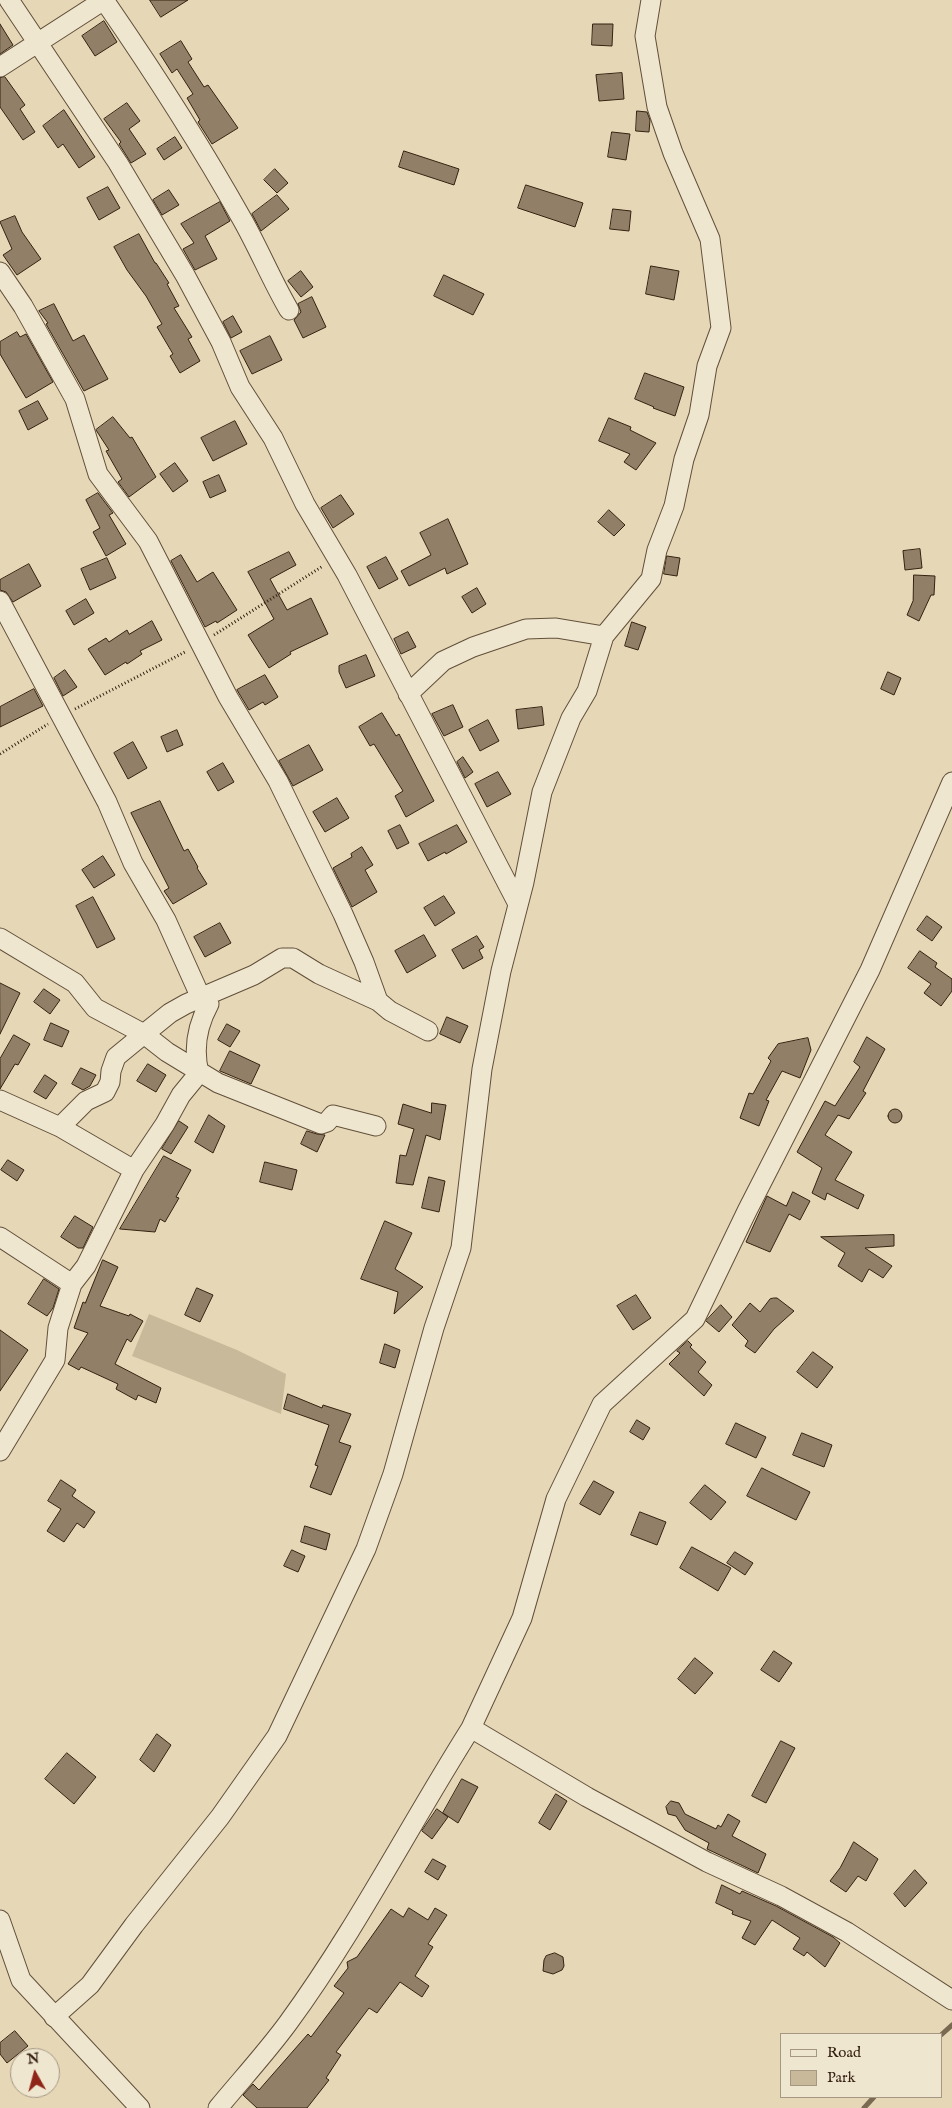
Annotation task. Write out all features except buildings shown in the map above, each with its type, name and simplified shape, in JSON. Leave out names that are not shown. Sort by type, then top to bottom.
[{"type":"street","points":[[9,0],[118,164],[185,275],[221,342],[240,387],[273,438],[305,504],[337,558],[518,904]]},
{"type":"street","points":[[0,67],[104,0],[152,70],[205,154],[244,222],[289,310]]},
{"type":"street","points":[[54,2017],[90,1985],[134,1925],[220,1817],[276,1736],[366,1549],[393,1474],[434,1328],[461,1248],[482,1069],[501,971],[518,904],[542,792],[571,718],[587,690],[604,636],[651,579],[657,550],[674,506],[684,459],[699,415],[707,366],[721,328],[710,239],[673,154],[657,107],[645,36],[651,0]]},
{"type":"street","points":[[0,272],[23,306],[75,399],[98,474],[148,542],[200,644],[278,781],[343,914],[364,962],[378,1001]]},
{"type":"street","points":[[0,602],[107,802],[133,863],[166,920],[202,998],[209,1004],[198,1030],[196,1060],[199,1073]]},
{"type":"street","points":[[408,694],[443,661],[473,647],[526,628],[556,628],[604,636]]},
{"type":"street","points":[[218,2108],[288,2024],[360,1914],[428,1796],[471,1728],[522,1618],[556,1499],[602,1404],[695,1319],[747,1211],[870,970],[952,782]]},
{"type":"street","points":[[0,938],[75,983],[95,1008],[144,1034],[199,1073],[321,1124],[328,1122],[333,1115],[376,1126]]},
{"type":"street","points":[[60,1127],[86,1101],[105,1092],[110,1082],[111,1071],[116,1057],[170,1013],[186,1004],[254,975],[273,962],[287,958],[304,964],[319,974],[378,1001],[390,1011],[428,1030]]},
{"type":"street","points":[[0,1451],[56,1360],[58,1328],[72,1284],[86,1266],[134,1170],[165,1124],[181,1094],[199,1073]]},
{"type":"street","points":[[0,1100],[60,1127],[134,1170]]},
{"type":"street","points":[[0,1237],[72,1284]]},
{"type":"street","points":[[471,1728],[587,1797],[689,1852],[781,1896],[847,1932],[952,2000]]},
{"type":"street","points":[[0,1920],[22,1980],[54,2017],[140,2108]]},
{"type":"path","points":[[0,754],[61,716],[200,644],[337,558]]},
{"type":"green space","points":[[149,1314],[237,1350],[286,1374],[281,1414],[132,1356]]},
{"type":"waterway","points":[[942,2034],[952,2025]]},
{"type":"waterway","points":[[864,2108],[873,2098]]}]
